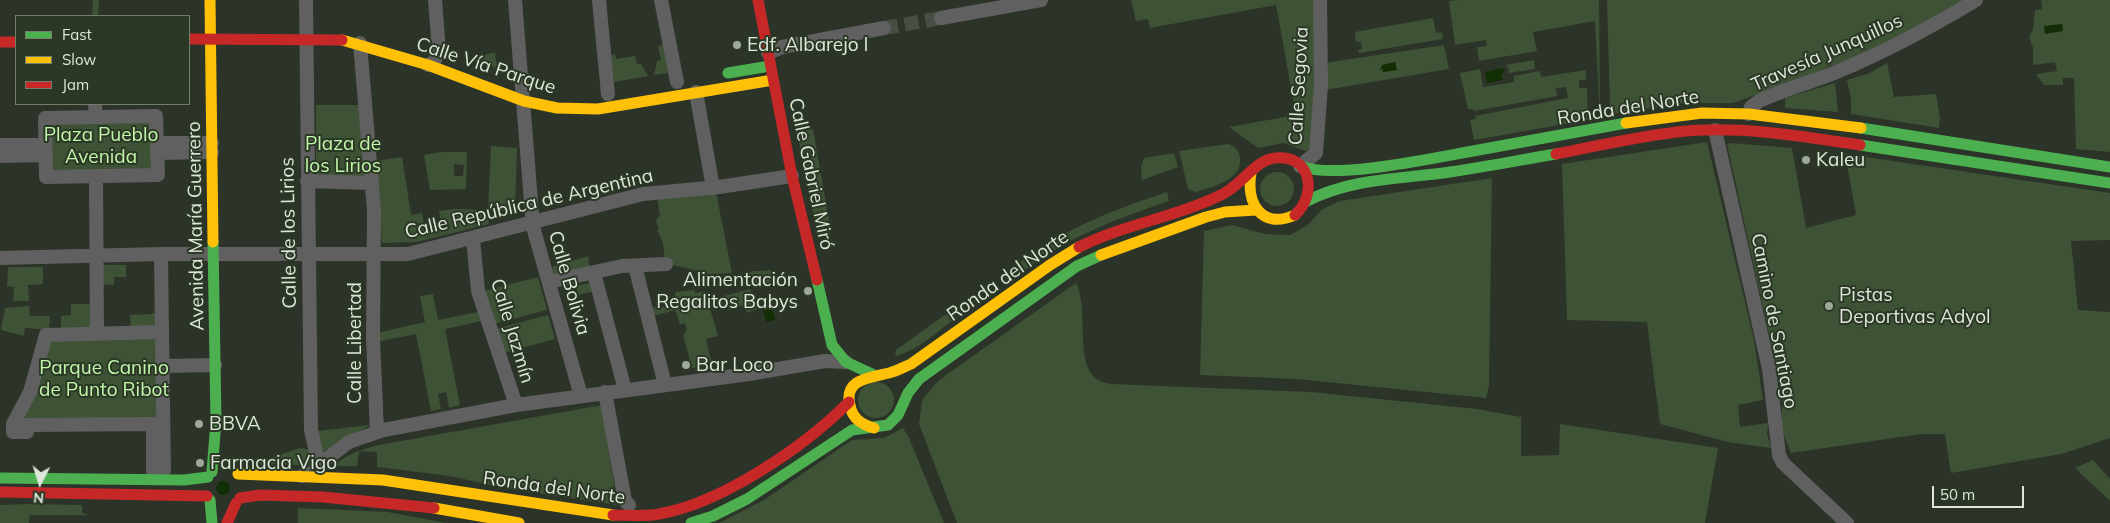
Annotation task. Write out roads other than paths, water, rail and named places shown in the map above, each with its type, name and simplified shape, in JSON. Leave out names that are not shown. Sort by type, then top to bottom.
[{"type":"main road","name":"Avenida María Guerrero","points":[[210,0],[216,421],[210,475]]},
{"type":"main road","name":"Calle Gabriel Miró","points":[[758,0],[792,176],[832,345],[842,358]]},
{"type":"main road","name":"Calle Vía Parque","points":[[190,29],[211,34],[306,33],[348,30],[557,108],[598,109],[773,80]]},
{"type":"main road","name":"Calle Vía Parque","points":[[306,33],[360,43],[433,61]]},
{"type":"main road","name":"Calle Vía Parque","points":[[190,40],[211,34]]},
{"type":"main road","points":[[0,42],[15,42]]},
{"type":"main road","points":[[714,75],[769,60]]},
{"type":"main road","name":"Calle Vía Parque","points":[[524,95],[545,93]]},
{"type":"main road","name":"Ronda del Norte","points":[[1300,166],[1322,171],[1354,170],[1405,163],[1666,117],[1702,113],[1749,114],[1847,126],[2110,167]]},
{"type":"main road","name":"Ronda del Norte","points":[[1306,201],[1356,184],[1450,172],[1677,132],[1715,130],[1810,137],[2110,183]]},
{"type":"main road","points":[[1274,158],[1283,158],[1300,166],[1310,184],[1306,201],[1300,211],[1283,219],[1264,216],[1256,210],[1248,192],[1251,173],[1259,163],[1274,158]]},
{"type":"main road","name":"Ronda del Norte","points":[[231,465],[299,477],[383,480],[627,508],[660,514],[681,508],[741,483],[838,414],[859,380],[911,364],[1059,259],[1088,243],[1120,229],[1217,197],[1242,182],[1251,173]]},
{"type":"main road","name":"Ronda del Norte","points":[[903,403],[910,389],[919,379],[1076,266],[1127,244],[1206,217],[1225,212],[1256,210]]},
{"type":"main road","points":[[692,523],[713,516],[747,499],[852,430],[882,427],[894,420],[903,403],[898,384],[842,358]]},
{"type":"main road","points":[[849,396],[851,413],[859,422],[874,428]]},
{"type":"main road","name":"Avenida María Guerrero","points":[[216,421],[231,465]]},
{"type":"main road","points":[[0,478],[184,480],[210,475],[231,465],[244,486],[228,523]]},
{"type":"main road","points":[[210,475],[205,486],[212,523]]},
{"type":"main road","points":[[0,492],[208,498],[220,506],[238,500]]},
{"type":"main road","name":"Ronda del Norte","points":[[238,500],[257,495],[358,497],[421,504],[519,523]]},
{"type":"street","name":"Calle de los Lirios","points":[[306,0],[311,430],[319,465]]},
{"type":"street","points":[[433,61],[436,0]]},
{"type":"street","name":"Calle Bolivia","points":[[515,0],[533,222],[580,396]]},
{"type":"street","points":[[599,0],[607,93]]},
{"type":"street","points":[[661,0],[676,82]]},
{"type":"street","points":[[941,18],[1041,0]]},
{"type":"street","name":"Calle Segovia","points":[[1300,166],[1316,153],[1321,86],[1320,0]]},
{"type":"street","name":"Travesía Junquillos","points":[[1749,114],[1751,107],[1759,100],[1837,72],[1882,52],[1924,31],[1976,0]]},
{"type":"street","points":[[769,60],[782,47],[884,28]]},
{"type":"street","name":"Calle Libertad","points":[[360,43],[372,185],[374,254],[373,351],[377,432]]},
{"type":"street","points":[[696,92],[713,188]]},
{"type":"street","points":[[96,110],[156,116],[158,175],[46,177],[45,118],[96,110]]},
{"type":"street","name":"Camino de Santiago","points":[[1715,130],[1768,369],[1779,455],[1783,463],[1847,523]]},
{"type":"street","points":[[0,145],[46,150]]},
{"type":"street","points":[[157,148],[212,147]]},
{"type":"street","points":[[0,156],[46,150]]},
{"type":"street","points":[[96,176],[97,334]]},
{"type":"street","name":"Calle República de Argentina","points":[[0,258],[161,254],[408,254],[473,239],[643,194],[713,188],[792,176]]},
{"type":"street","points":[[307,181],[372,185]]},
{"type":"street","name":"Calle Jazmín","points":[[473,239],[478,291],[516,405]]},
{"type":"street","points":[[161,254],[164,470],[153,470],[153,424],[27,425],[27,432],[13,432],[13,424],[30,392],[46,335],[162,332]]},
{"type":"street","points":[[549,282],[622,266],[666,264]]},
{"type":"street","points":[[635,266],[665,385]]},
{"type":"street","points":[[594,273],[625,390]]},
{"type":"street","points":[[299,477],[312,473],[319,465],[349,442],[377,432],[516,405],[842,358]]},
{"type":"street","points":[[821,362],[840,368],[847,378],[849,396]]},
{"type":"street","points":[[162,366],[215,366]]},
{"type":"street","points":[[605,392],[627,508]]},
{"type":"tunnel","points":[[884,28],[941,18]]},
{"type":"place","name":"Edf. Albarejo I","points":[[737,45]]},
{"type":"place","name":"Kaleu","points":[[1806,160]]},
{"type":"place","name":"Alimentación Regalitos Babys","points":[[808,291]]},
{"type":"place","name":"Pistas Deportivas Adyol","points":[[1829,306]]},
{"type":"place","name":"Bar Loco","points":[[686,365]]},
{"type":"place","name":"BBVA","points":[[199,424]]},
{"type":"place","name":"Farmacia Vigo","points":[[200,463]]},
{"type":"park label","name":"Plaza Pueblo Avenida","points":[[101,146]]},
{"type":"park label","name":"Plaza de los Lirios","points":[[343,155]]},
{"type":"park label","name":"Parque Canino de Punto Ribot","points":[[104,379]]}]
